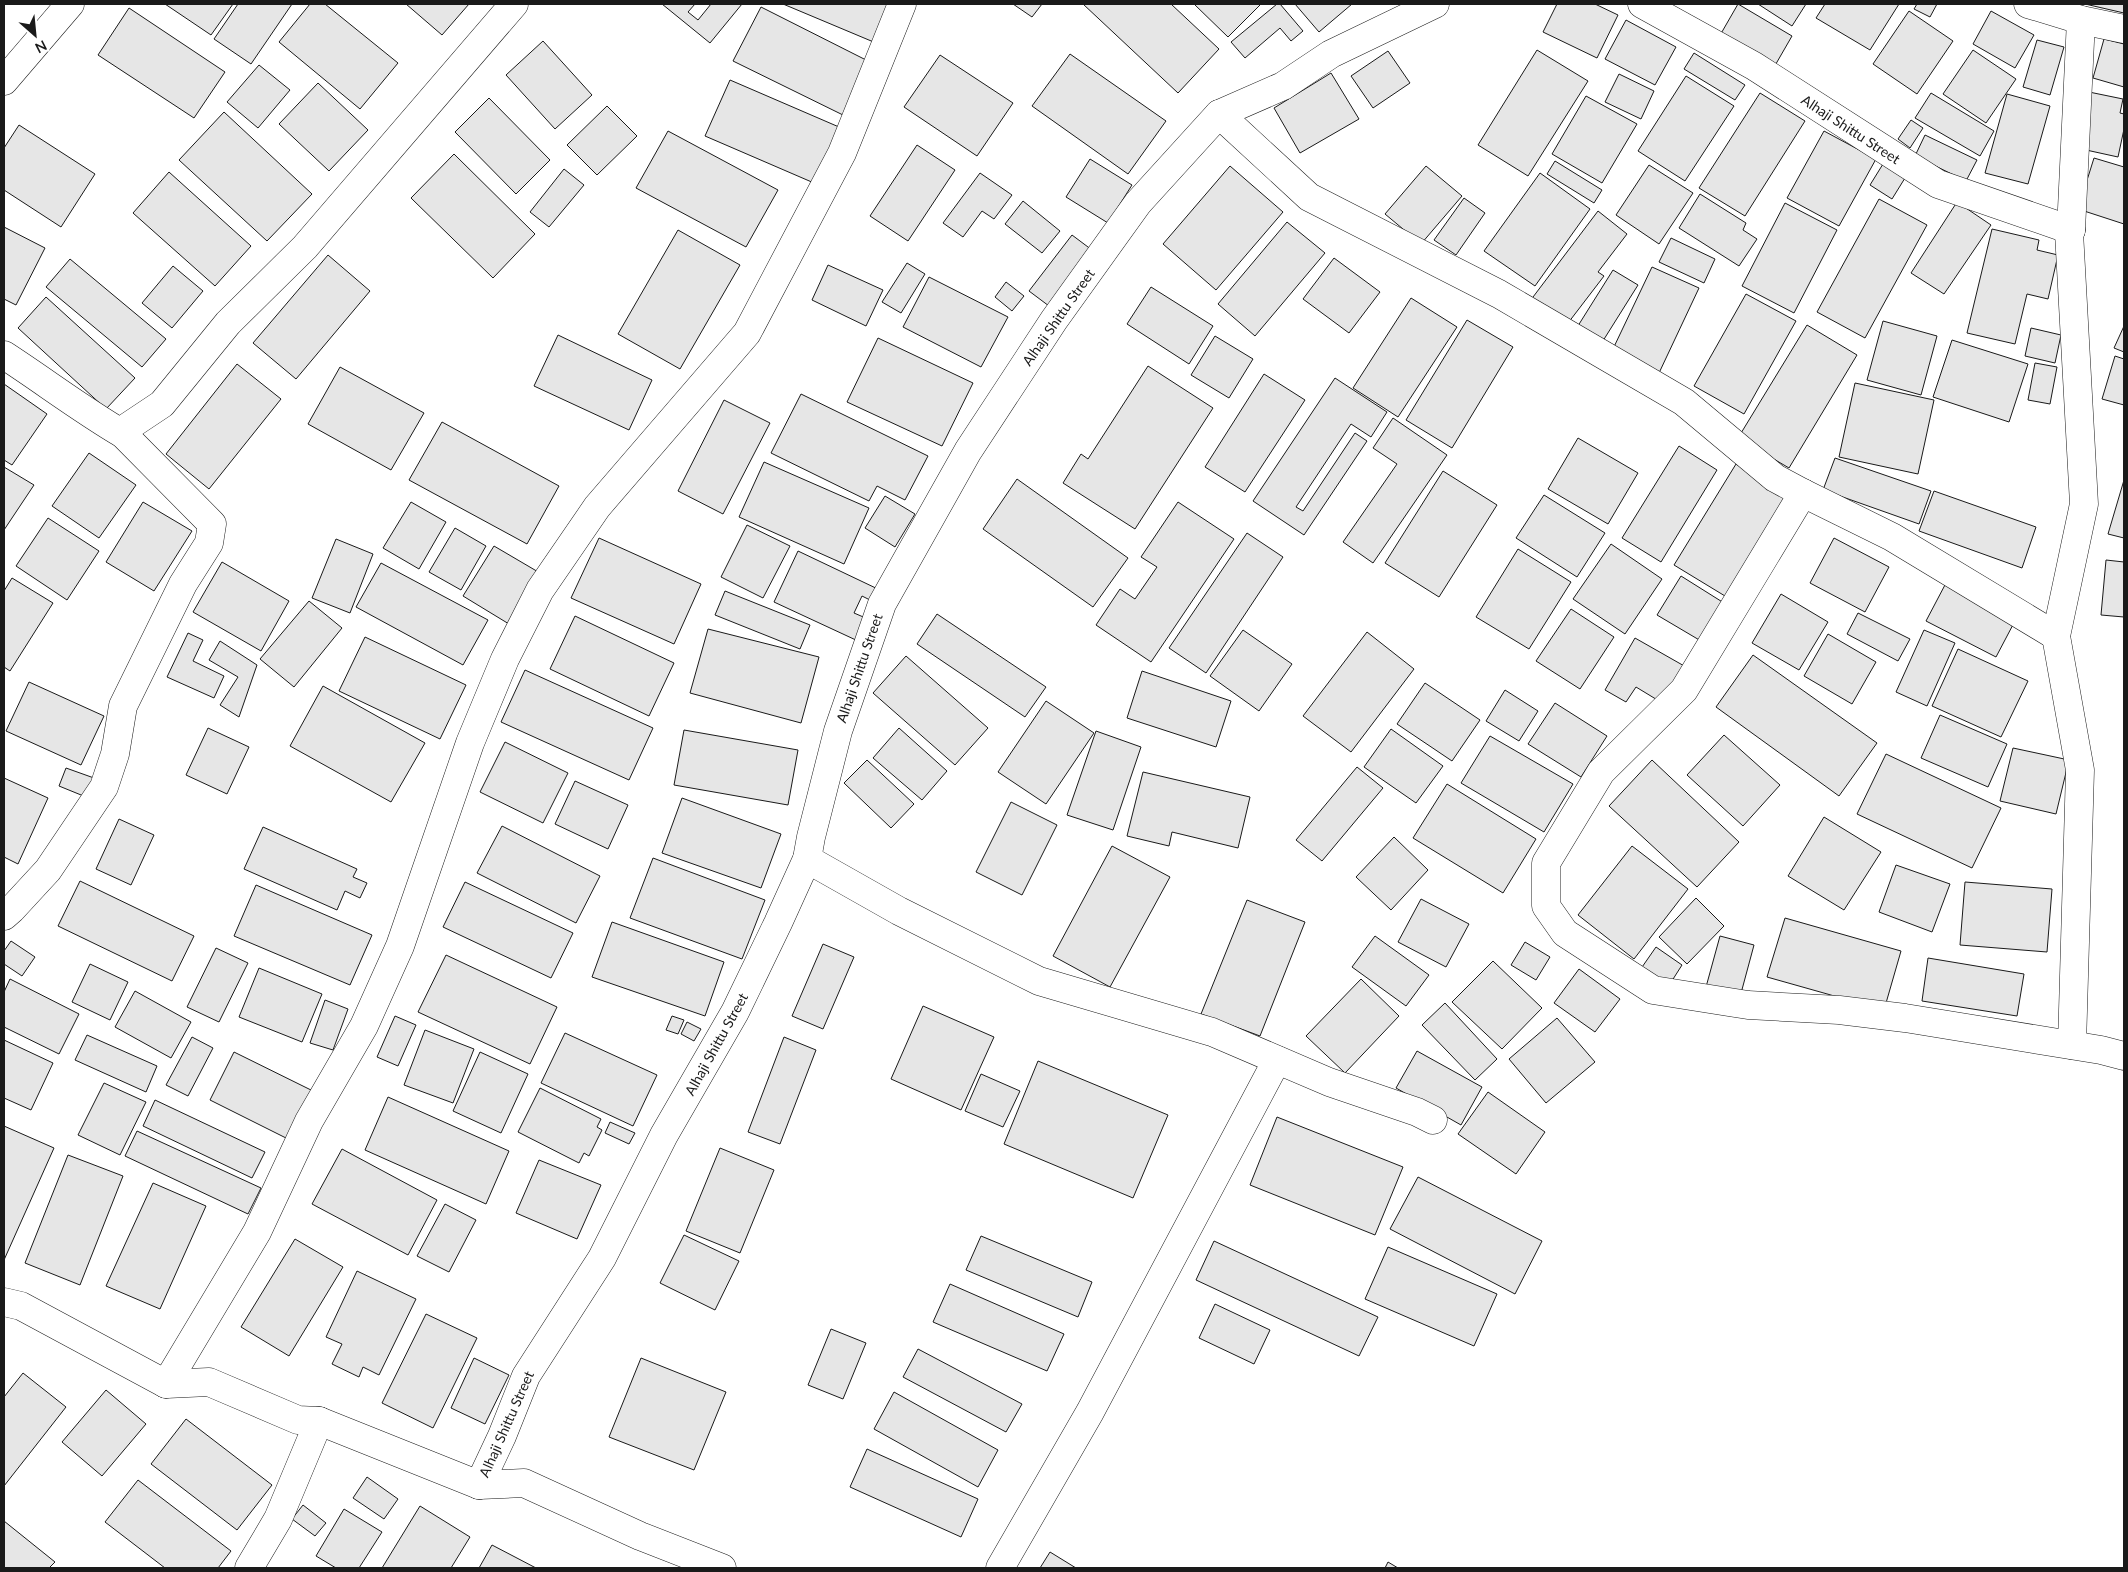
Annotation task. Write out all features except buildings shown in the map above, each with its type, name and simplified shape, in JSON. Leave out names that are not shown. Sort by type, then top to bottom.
[{"type":"street","points":[[4,81],[70,4]]},
{"type":"street","points":[[123,434],[129,426],[162,404],[228,323],[305,247],[514,4]]},
{"type":"street","points":[[166,1384],[257,1232],[310,1121],[364,1026],[400,946],[470,743],[505,659],[540,590],[597,507],[747,333],[842,153],[902,4]]},
{"type":"street","name":"Alhaji Shittu Street","points":[[478,1485],[502,1436],[526,1376],[602,1258],[664,1135],[735,1012],[807,859],[838,731],[882,604],[968,450],[1054,320],[1138,203],[1219,114],[1282,86],[1331,54],[1434,4]]},
{"type":"street","name":"Alhaji Shittu Street","points":[[1642,4],[1754,66],[1938,184],[2071,230]]},
{"type":"street","points":[[2028,4],[2081,20],[2124,29]]},
{"type":"street","points":[[2072,1045],[2073,955],[2080,770],[2056,636],[2084,504],[2069,232],[2071,230],[2081,20]]},
{"type":"street","points":[[1219,114],[1309,197],[1498,294],[1684,402],[1775,478],[1803,494],[1892,537],[2056,636]]},
{"type":"street","points":[[4,355],[40,378],[92,416],[123,434],[212,524],[209,543],[183,584],[123,706],[115,754],[104,787],[48,870],[4,916]]},
{"type":"street","points":[[1803,494],[1684,690],[1601,772],[1546,864],[1546,906],[1565,933],[1653,990],[1748,1005],[1849,1011],[2072,1045],[2124,1056]]},
{"type":"street","points":[[807,859],[899,911],[1039,981],[1212,1032],[1329,1082],[1417,1112],[1433,1120]]},
{"type":"street","points":[[1000,1568],[1090,1412],[1278,1060]]},
{"type":"street","points":[[4,1302],[21,1306],[166,1384],[209,1382],[298,1420],[319,1422],[478,1485],[524,1483],[640,1536],[722,1568]]},
{"type":"street","points":[[249,1568],[278,1519],[319,1422]]}]
